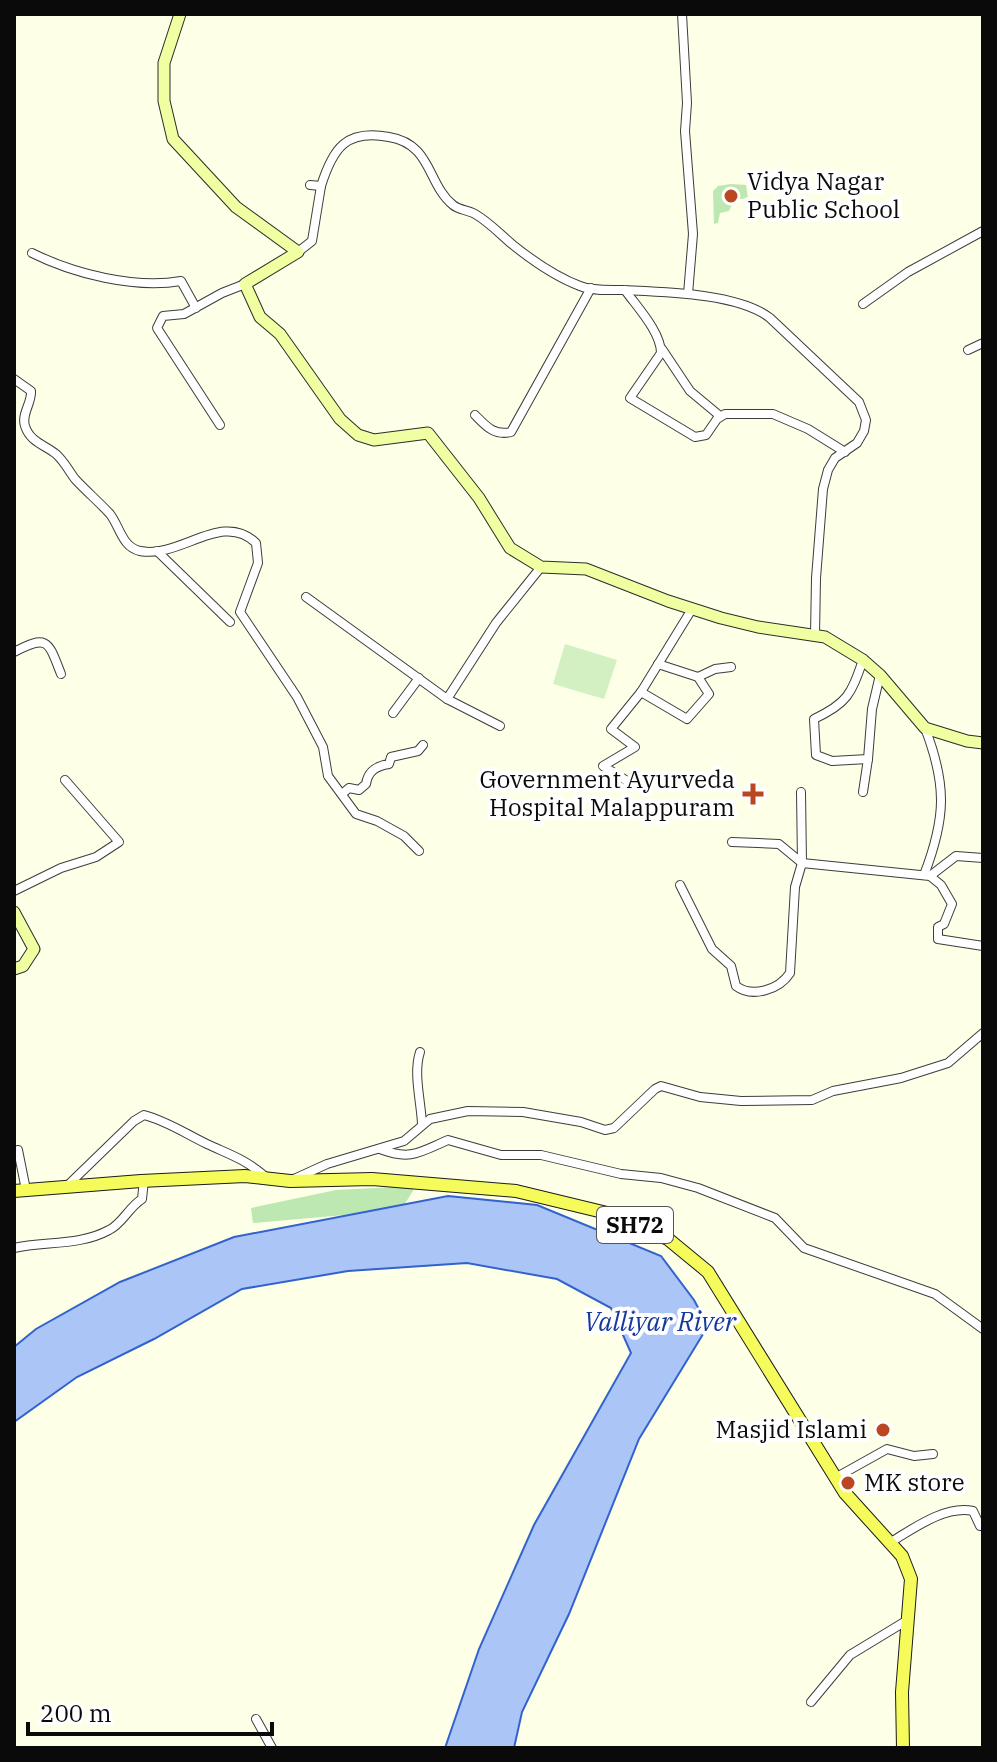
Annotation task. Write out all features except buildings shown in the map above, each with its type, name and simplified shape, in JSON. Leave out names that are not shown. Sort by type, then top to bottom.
[{"type":"main road","name":"SH72","points":[[20,1191],[144,1180],[245,1176],[290,1181],[372,1179],[516,1191],[607,1213],[668,1239],[708,1272],[845,1493],[902,1556],[911,1579],[902,1692],[903,1748]]},
{"type":"street","points":[[180,14],[164,63],[164,101],[173,139],[236,207],[298,252]]},
{"type":"street","points":[[682,14],[687,103],[685,131],[693,234],[688,294]]},
{"type":"street","points":[[220,425],[157,328],[163,316],[184,314],[245,284],[312,241],[321,186],[335,155],[348,138],[376,135],[402,140],[423,159],[454,206],[474,212],[526,255],[559,276],[591,288],[688,294],[763,313],[863,407],[865,425],[857,443],[832,464],[823,489],[815,635]]},
{"type":"street","points":[[310,185],[321,186]]},
{"type":"street","points":[[863,304],[908,272],[983,231]]},
{"type":"street","points":[[32,253],[47,261],[133,283],[160,285],[181,281],[196,308]]},
{"type":"street","points":[[245,284],[260,317],[280,334],[340,419],[358,435],[374,440],[428,433],[479,498],[510,548],[541,567],[586,569],[602,573],[692,609],[758,627],[815,635],[833,641],[863,660],[880,675],[925,728],[938,763],[942,803],[927,876]]},
{"type":"street","points":[[475,415],[488,428],[502,434],[511,432],[591,288]]},
{"type":"street","points":[[625,290],[690,391],[720,416]]},
{"type":"street","points":[[968,350],[983,343]]},
{"type":"street","points":[[661,348],[630,398],[690,436],[699,438],[706,435],[720,416],[732,412],[773,414],[808,429],[845,452]]},
{"type":"street","points":[[14,379],[31,391],[32,399],[23,424],[31,438],[57,455],[75,479],[111,516],[125,542],[138,551],[157,551],[230,530],[246,533],[256,543],[258,563],[240,612],[297,697],[323,747],[328,776],[356,814],[404,836],[419,851]]},
{"type":"street","points":[[157,551],[230,622]]},
{"type":"street","points":[[447,699],[496,623],[541,567]]},
{"type":"street","points":[[306,597],[447,699],[500,726]]},
{"type":"street","points":[[627,781],[603,766],[635,747],[611,729],[641,692],[692,609]]},
{"type":"street","points":[[14,652],[42,641],[50,646],[61,674]]},
{"type":"street","points":[[863,660],[851,695],[836,709],[814,719],[816,755],[832,761],[868,759]]},
{"type":"street","points":[[641,692],[687,719],[709,694],[698,677],[658,664]]},
{"type":"street","points":[[698,677],[715,669],[731,667]]},
{"type":"street","points":[[863,792],[872,709],[880,675]]},
{"type":"street","points":[[393,713],[419,678]]},
{"type":"street","points":[[925,728],[983,743]]},
{"type":"street","points":[[342,794],[349,788],[359,790],[366,784],[368,775],[379,765],[389,764],[391,757],[418,751],[423,745]]},
{"type":"street","points":[[14,891],[61,868],[96,857],[119,842],[65,780]]},
{"type":"street","points":[[680,885],[712,949],[728,960],[736,986],[749,993],[774,987],[790,973],[795,887],[802,863],[801,792]]},
{"type":"street","points":[[732,842],[779,844],[802,863],[927,876],[941,885],[952,904],[944,924],[938,927],[938,939],[983,946]]},
{"type":"street","points":[[927,876],[956,856],[983,858]]},
{"type":"street","points":[[14,912],[34,949],[23,966],[14,969]]},
{"type":"street","points":[[290,1181],[327,1164],[404,1141],[422,1124],[447,1114],[514,1112],[581,1122],[605,1130],[614,1128],[661,1086],[700,1097],[741,1101],[812,1100],[833,1091],[901,1078],[948,1063],[983,1033]]},
{"type":"street","points":[[420,1052],[417,1076],[422,1124]]},
{"type":"street","points":[[67,1186],[144,1115],[248,1161],[268,1179]]},
{"type":"street","points":[[380,1149],[398,1156],[418,1153],[448,1140],[501,1155],[541,1155],[698,1188],[775,1218],[804,1248],[935,1294],[983,1329]]},
{"type":"street","points":[[18,1150],[20,1191]]},
{"type":"street","points":[[14,1248],[75,1241],[111,1229],[131,1206],[142,1199],[144,1180]]},
{"type":"street","points":[[835,1478],[887,1449],[914,1456],[933,1454]]},
{"type":"street","points":[[891,1542],[917,1527],[961,1509],[973,1511],[980,1526],[983,1526]]},
{"type":"street","points":[[811,1702],[850,1655],[906,1621]]},
{"type":"street","points":[[256,1719],[272,1748]]},
{"type":"green space","points":[[746,185],[748,198],[734,200],[729,211],[720,213],[718,223],[714,224],[713,191],[718,186]]},
{"type":"green space","points":[[565,644],[617,660],[604,699],[553,684]]},
{"type":"green space","points":[[416,1186],[401,1210],[253,1223],[251,1208],[336,1190]]},
{"type":"water","name":"Valliyar River","points":[[448,1196],[537,1205],[661,1256],[694,1300],[708,1326],[639,1439],[569,1614],[522,1712],[514,1748],[445,1748],[479,1649],[534,1525],[631,1353],[611,1308],[557,1279],[467,1263],[348,1271],[242,1289],[154,1339],[77,1377],[14,1422],[14,1347],[36,1329],[120,1282],[234,1237]]},
{"type":"place","name":"Vidya Nagar Public School","points":[[731,196]]},
{"type":"place","name":"Government Ayurveda Hospital Malappuram","points":[[753,794]]},
{"type":"place","name":"Masjid Islami","points":[[883,1430]]},
{"type":"place","name":"MK store","points":[[848,1483]]}]
